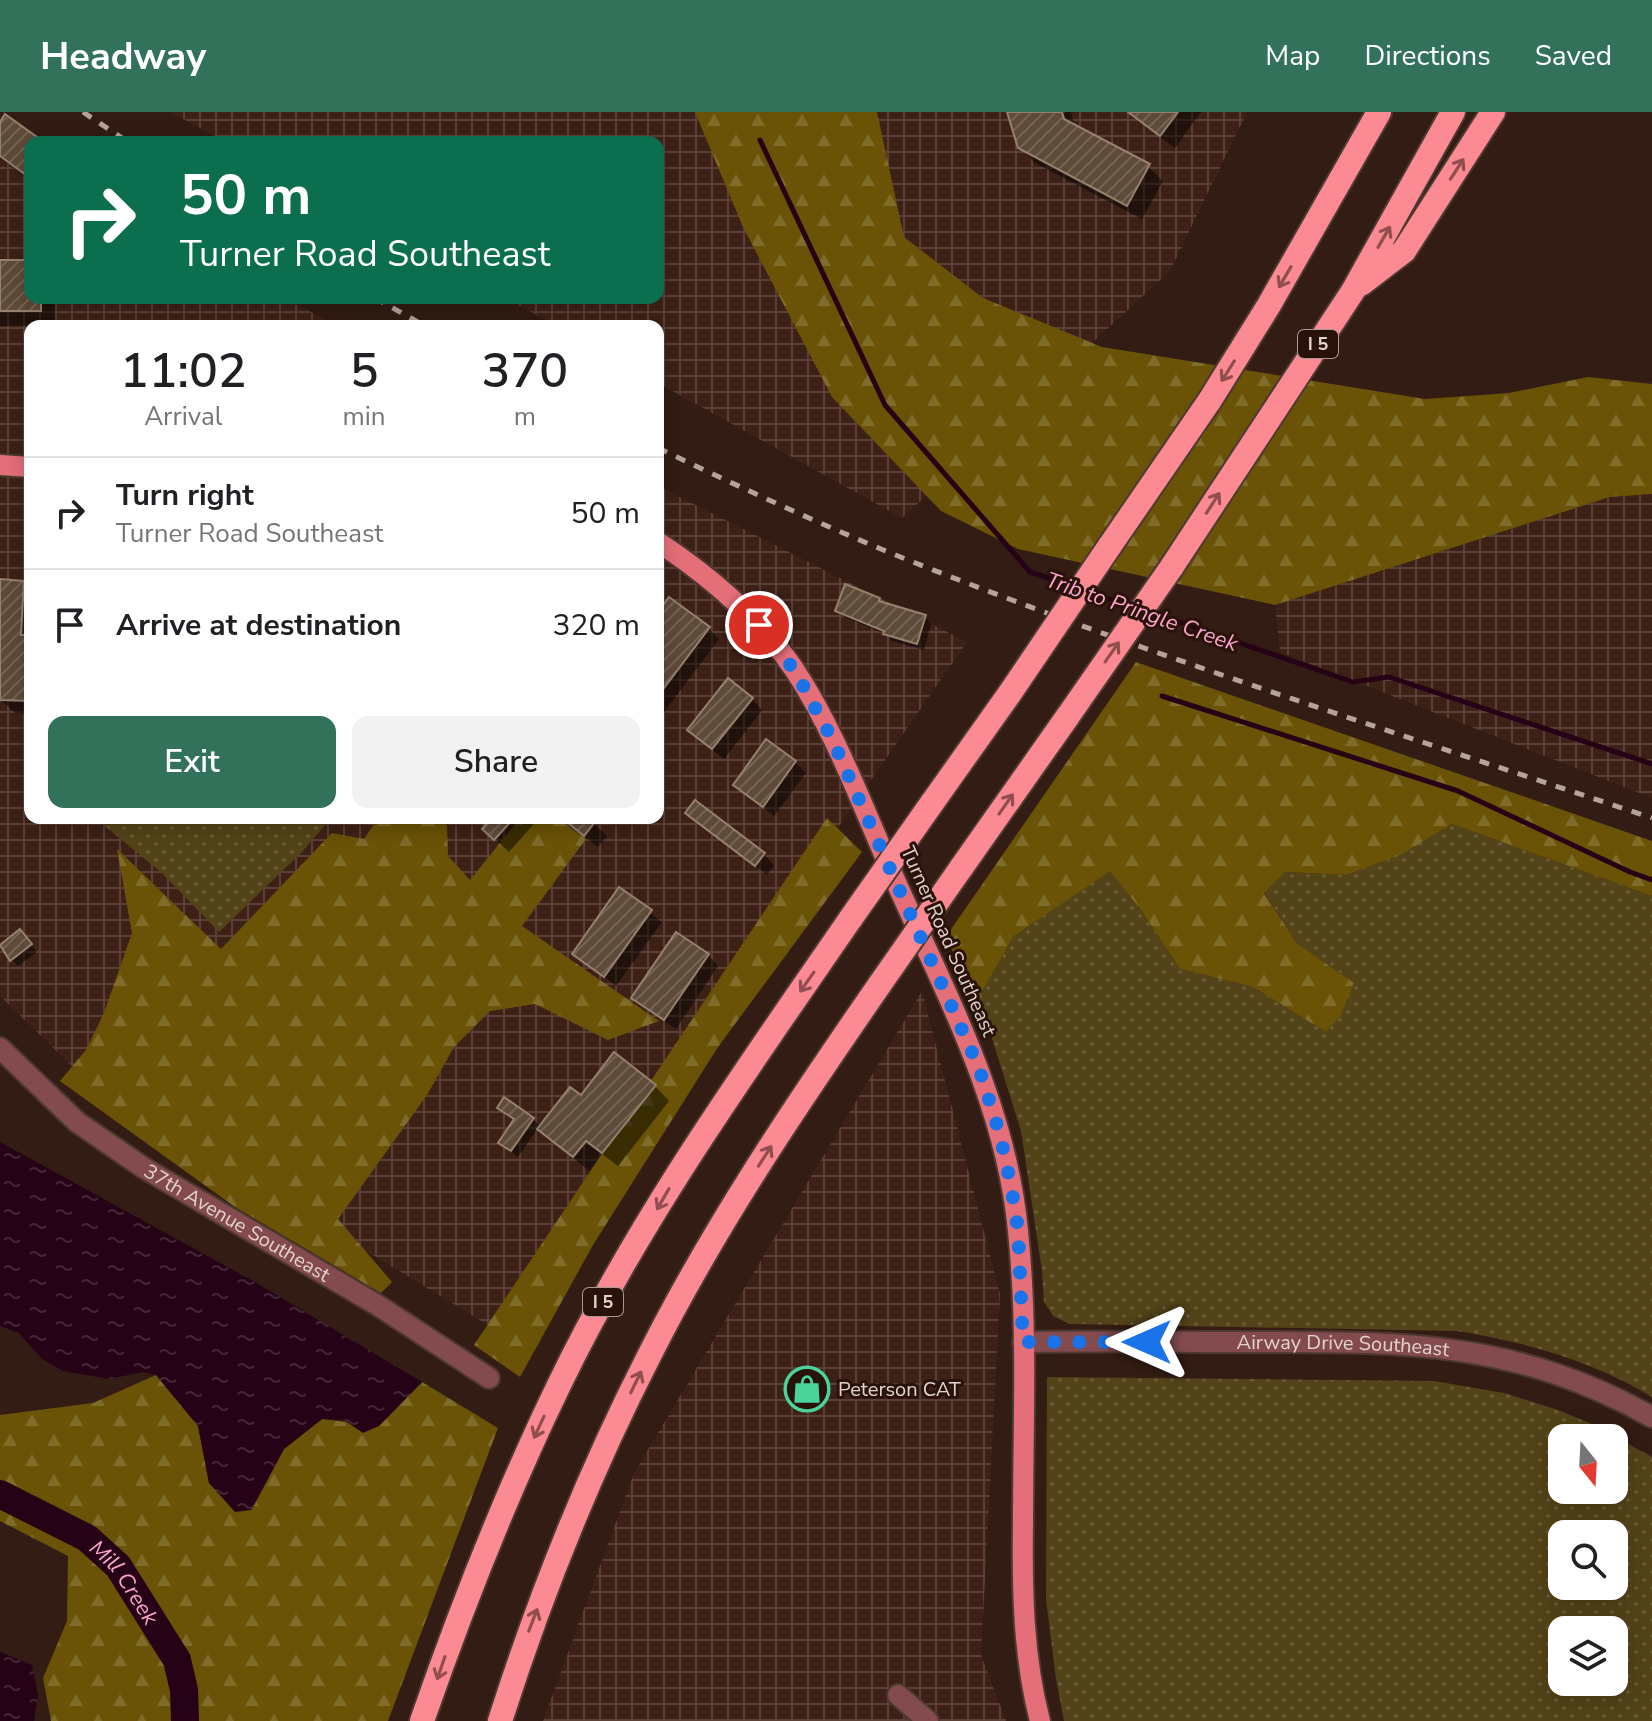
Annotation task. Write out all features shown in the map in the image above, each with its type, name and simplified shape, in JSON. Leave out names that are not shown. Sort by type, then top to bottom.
[{"type":"highway","name":"I 5","points":[[422,1721],[500,1515],[559,1384],[676,1176],[1219,386],[1345,175],[1379,112]]},
{"type":"highway","name":"I 5","points":[[500,1721],[529,1631],[607,1444],[649,1354],[739,1195],[800,1100],[1171,568],[1353,291],[1453,112]]},
{"type":"highway","name":"I 5","points":[[1353,291],[1404,251],[1493,112]]},
{"type":"main road","points":[[0,465],[24,467]]},
{"type":"main road","name":"Turner Road Southeast","points":[[664,546],[717,584],[771,639],[795,671],[832,739],[960,1022],[991,1103],[1006,1160],[1018,1229],[1023,1342],[1022,1593],[1028,1654],[1040,1721]]},
{"type":"street","name":"37th Avenue Southeast","points":[[0,1048],[77,1122],[109,1145],[379,1306],[489,1378]]},
{"type":"street","name":"Airway Drive Southeast","points":[[1023,1342],[1427,1345],[1506,1358],[1555,1372],[1605,1392],[1652,1417]]},
{"type":"street","points":[[898,1695],[928,1721]]},
{"type":"shaded area","points":[[171,112],[1247,112],[1170,271],[902,518],[664,386],[664,320],[545,320],[517,304],[664,304],[664,136],[214,136]]},
{"type":"shaded area","points":[[0,134],[24,149],[24,304],[295,304],[327,320],[24,320],[24,824],[664,824],[664,489],[967,642],[491,1327],[87,1081],[0,996]]},
{"type":"shaded area","points":[[1652,494],[1652,798],[1280,652],[1275,605],[1610,497]]},
{"type":"shaded area","points":[[102,824],[326,824],[301,853],[219,932],[161,872]]},
{"type":"shaded area","points":[[1452,824],[1652,896],[1652,1397],[1582,1363],[1507,1341],[1457,1331],[1070,1324],[1053,1316],[1044,1302],[1021,1131],[979,997],[1014,936],[1110,870],[1180,969],[1253,987],[1326,1032],[1354,983],[1297,943],[1264,892],[1285,872],[1346,875],[1401,855]]},
{"type":"shaded area","points":[[922,991],[1000,1294],[981,1655],[1006,1721],[543,1721],[634,1473]]},
{"type":"shaded area","points":[[1047,1377],[1434,1381],[1504,1393],[1592,1424],[1548,1424],[1548,1504],[1628,1504],[1628,1444],[1652,1457],[1652,1721],[1064,1721],[1046,1599]]},
{"type":"green space","points":[[695,112],[877,112],[904,237],[983,298],[1102,347],[1425,399],[1509,393],[1588,377],[1652,384],[1652,494],[1610,497],[1275,605],[1018,549],[941,511],[832,397],[743,227]]},
{"type":"green space","points":[[1136,662],[1652,841],[1652,896],[1452,824],[1401,855],[1346,875],[1285,872],[1264,893],[1297,943],[1354,983],[1340,1017],[1326,1032],[1253,987],[1180,969],[1141,910],[1110,871],[1014,936],[979,997],[945,938]]},
{"type":"green space","points":[[827,818],[862,852],[718,1047],[593,1245],[520,1377],[474,1345]]},
{"type":"green space","points":[[374,824],[444,824],[447,826],[448,856],[470,880],[515,824],[565,824],[586,839],[522,926],[659,1021],[608,1040],[535,1004],[490,1011],[454,1047],[427,1095],[338,1219],[392,1282],[381,1293],[235,1207],[60,1081],[86,1050],[104,1013],[132,933],[117,849],[221,949],[332,833],[364,839]]},
{"type":"green space","points":[[156,1375],[198,1426],[209,1483],[252,1509],[284,1449],[322,1419],[379,1426],[422,1382],[498,1428],[388,1721],[51,1721],[43,1678],[67,1621],[68,1556],[0,1521],[0,1415],[93,1403]]},
{"type":"water","points":[[0,1142],[253,1281],[422,1382],[379,1426],[363,1433],[344,1420],[322,1419],[284,1449],[251,1510],[235,1512],[209,1483],[198,1426],[156,1375],[143,1372],[109,1379],[63,1371],[42,1359],[19,1333],[0,1326]]},
{"type":"water","points":[[0,1652],[32,1665],[38,1695],[34,1721],[0,1721]]},
{"type":"building","points":[[1007,112],[1062,112],[1064,119],[1150,164],[1127,206],[1018,148]]},
{"type":"building","points":[[1128,112],[1178,112],[1160,136]]},
{"type":"building","points":[[5,114],[36,136],[24,136],[24,174],[0,156],[0,122]]},
{"type":"building","points":[[0,260],[24,260],[24,304],[41,304],[41,311],[0,311]]},
{"type":"building","points":[[0,579],[24,581],[21,635],[24,635],[24,701],[0,700]]},
{"type":"building","points":[[845,584],[880,598],[879,601],[926,615],[917,644],[883,634],[884,631],[835,611]]},
{"type":"building","points":[[669,597],[710,627],[664,688],[664,604]]},
{"type":"building","points":[[728,678],[753,698],[712,749],[687,730]]},
{"type":"building","points":[[766,739],[796,761],[763,807],[733,785]]},
{"type":"building","points":[[695,800],[765,853],[755,866],[685,813]]},
{"type":"building","points":[[486,824],[509,824],[494,840],[482,829]]},
{"type":"building","points":[[569,824],[593,824],[584,836]]},
{"type":"building","points":[[619,887],[652,910],[604,977],[572,954]]},
{"type":"building","points":[[20,929],[32,944],[10,961],[0,945]]},
{"type":"building","points":[[676,932],[709,954],[664,1020],[631,998]]},
{"type":"building","points":[[614,1052],[656,1085],[602,1153],[586,1141],[573,1157],[537,1129],[570,1087],[581,1095]]},
{"type":"building","points":[[504,1097],[534,1118],[511,1151],[498,1143],[514,1119],[497,1108]]},
{"type":"waterway","name":"Trib to Pringle Creek","points":[[760,140],[885,405],[1030,572],[1073,586]]},
{"type":"waterway","name":"Trib to Pringle Creek","points":[[1086,591],[1133,607]]},
{"type":"waterway","name":"Trib to Pringle Creek","points":[[1150,612],[1353,682],[1389,677],[1652,764]]},
{"type":"waterway","points":[[1162,696],[1458,791],[1652,880]]},
{"type":"waterway","name":"Mill Creek","points":[[0,1494],[87,1538],[118,1566],[177,1660],[184,1690],[185,1721]]},
{"type":"railway","points":[[83,112],[119,136]]},
{"type":"railway","points":[[386,304],[414,320]]},
{"type":"railway","points":[[664,451],[852,537],[1009,599],[1284,696],[1652,818]]},
{"type":"place","name":"Peterson CAT","points":[[807,1389]]},
{"type":"route","points":[[759,625],[795,671],[832,739],[979,1068],[1000,1135],[1018,1229],[1023,1342],[1147,1342]]}]
